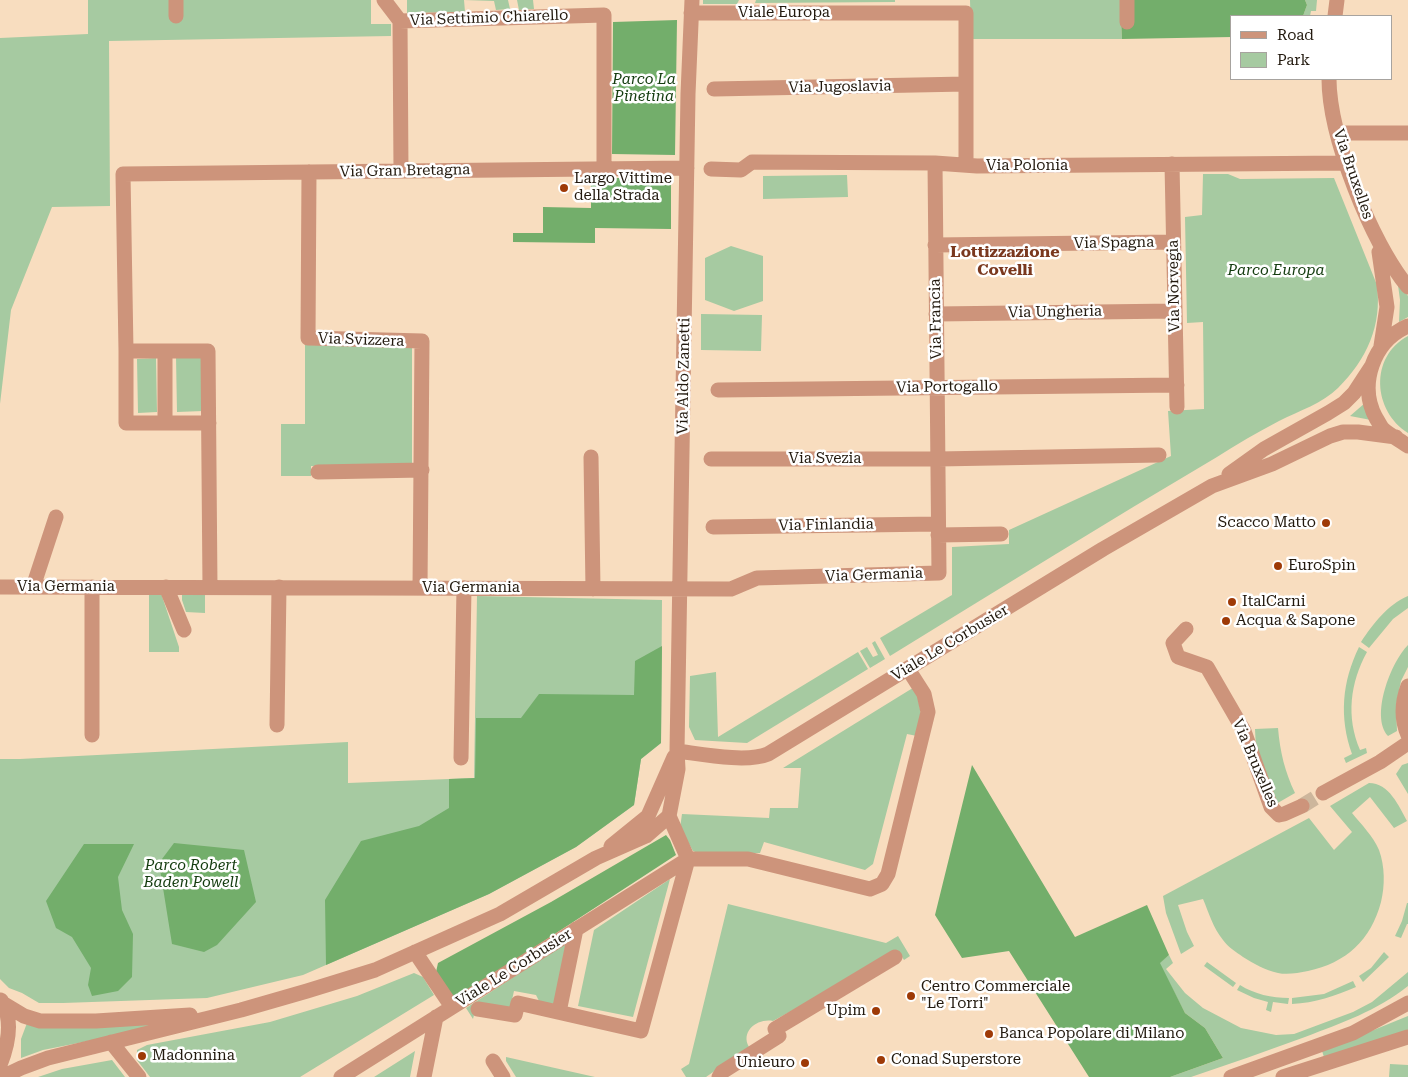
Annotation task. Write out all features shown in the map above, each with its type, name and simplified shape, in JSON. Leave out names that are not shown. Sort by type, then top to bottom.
[{"type":"street","points":[[176,0],[176,16]]},
{"type":"street","name":"Via Settimio Chiarello","points":[[384,0],[400,20],[604,15],[604,169]]},
{"type":"street","points":[[1127,0],[1127,22]]},
{"type":"street","points":[[1335,15],[1337,0]]},
{"type":"street","name":"Viale Europa","points":[[692,7],[908,6],[966,13],[966,84]]},
{"type":"street","name":"Via Aldo Zanetti","points":[[676,751],[687,168],[692,7]]},
{"type":"street","points":[[400,20],[401,171]]},
{"type":"street","name":"Via Bruxelles","points":[[1330,80],[1332,105],[1346,163],[1376,238],[1390,263],[1408,287]]},
{"type":"street","points":[[966,84],[966,165]]},
{"type":"street","name":"Via Jugoslavia","points":[[714,89],[966,84]]},
{"type":"street","points":[[1338,133],[1408,133]]},
{"type":"street","name":"Via Polonia","points":[[711,170],[741,170],[752,162],[935,163],[966,165],[1346,163]]},
{"type":"street","name":"Via Francia","points":[[935,163],[939,573]]},
{"type":"street","name":"Via Norvegia","points":[[1172,164],[1177,407]]},
{"type":"street","name":"Via Gran Bretagna","points":[[126,351],[123,174],[687,168]]},
{"type":"street","name":"Via Svizzera","points":[[309,172],[308,338],[422,341],[420,588]]},
{"type":"street","name":"Via Bruxelles","points":[[1376,238],[1384,279],[1387,308],[1381,346]]},
{"type":"street","name":"Via Spagna","points":[[935,245],[1173,242]]},
{"type":"street","name":"Via Ungheria","points":[[936,314],[1175,311]]},
{"type":"street","points":[[1404,444],[1382,428],[1372,409],[1368,388],[1371,367],[1381,346],[1398,330],[1408,326]]},
{"type":"street","points":[[209,423],[126,423],[126,351],[208,351],[209,423],[210,587]]},
{"type":"street","points":[[165,351],[165,423]]},
{"type":"street","name":"Viale Le Corbusier","points":[[676,751],[745,758],[760,757],[1103,549],[1212,486],[1264,449],[1328,414],[1354,393],[1371,367]]},
{"type":"street","name":"Via Portogallo","points":[[718,390],[1177,384]]},
{"type":"street","name":"Viale Le Corbusier","points":[[1212,486],[1272,464],[1330,436],[1343,432],[1358,432],[1404,444]]},
{"type":"street","name":"Via Svezia","points":[[712,459],[938,459],[1159,454]]},
{"type":"street","points":[[590,457],[593,589]]},
{"type":"street","points":[[318,472],[422,470]]},
{"type":"street","points":[[33,587],[56,517]]},
{"type":"street","name":"Via Finlandia","points":[[713,527],[938,529]]},
{"type":"street","points":[[938,529],[1001,534]]},
{"type":"street","name":"Via Germania","points":[[0,587],[731,589],[757,578],[939,573]]},
{"type":"street","points":[[92,587],[92,735]]},
{"type":"street","points":[[166,587],[184,630]]},
{"type":"street","points":[[277,724],[279,587]]},
{"type":"street","points":[[461,758],[464,588]]},
{"type":"street","name":"Via Bruxelles","points":[[1186,628],[1172,643],[1178,657],[1207,667],[1244,730],[1271,807],[1279,815],[1302,806]]},
{"type":"street","points":[[688,859],[748,859],[870,889],[882,884],[888,874],[928,712],[924,694],[908,668]]},
{"type":"street","points":[[1408,686],[1403,710],[1403,720],[1408,735]]},
{"type":"street","points":[[1323,793],[1380,762],[1408,743]]},
{"type":"street","points":[[478,1009],[515,1015],[518,1003],[641,1031],[688,859],[669,816],[678,769],[676,751]]},
{"type":"street","points":[[596,858],[648,816],[676,751]]},
{"type":"street","points":[[2,1077],[48,1058],[241,1010],[375,970],[500,914],[596,858],[646,836],[669,816]]},
{"type":"street","name":"Viale Le Corbusier","points":[[341,1077],[688,859]]},
{"type":"street","points":[[559,1012],[576,929]]},
{"type":"street","points":[[415,952],[452,1007]]},
{"type":"street","points":[[719,1077],[722,1072],[779,1036],[775,1029],[895,957]]},
{"type":"street","points":[[2,1001],[24,1016],[40,1021],[96,1022],[241,1010]]},
{"type":"street","points":[[0,1065],[7,1048],[9,1026],[2,1001]]},
{"type":"street","points":[[1231,1077],[1353,1033],[1408,1003]]},
{"type":"street","points":[[424,1077],[436,1017]]},
{"type":"street","points":[[1283,1077],[1408,1037]]},
{"type":"street","points":[[111,1042],[140,1077]]},
{"type":"street","points":[[493,1061],[503,1077]]},
{"type":"green space","points":[[88,0],[371,0],[371,24],[391,24],[391,36],[109,41],[110,206],[52,207],[11,310],[0,404],[0,38],[88,34]]},
{"type":"green space","points":[[407,0],[464,0],[465,12],[407,13]]},
{"type":"green space","points":[[464,0],[508,0],[510,9],[496,10],[494,1]]},
{"type":"green space","points":[[517,0],[533,0],[534,9],[519,10]]},
{"type":"green space","points":[[703,0],[739,0],[737,4],[703,4]]},
{"type":"green space","points":[[756,0],[895,0],[895,2],[755,3]]},
{"type":"green space","points":[[970,0],[1120,0],[1122,39],[971,39]]},
{"type":"green space","points":[[1120,0],[1305,0],[1307,5],[1303,15],[1230,15],[1230,37],[1122,39]]},
{"type":"green space","points":[[1305,0],[1317,0],[1316,11],[1311,11],[1310,15],[1303,15],[1307,5]]},
{"type":"green space","name":"Parco La Pinetina","points":[[677,20],[675,155],[612,154],[613,22]]},
{"type":"green space","name":"Parco Europa","points":[[1203,174],[1228,174],[1240,179],[1334,178],[1377,285],[1378,300],[1375,328],[1357,365],[1338,388],[1325,398],[1240,443],[890,656],[880,638],[952,595],[952,547],[1009,544],[1009,530],[1171,456],[1168,411],[1204,409],[1203,322],[1187,323],[1185,217],[1202,215]]},
{"type":"green space","points":[[847,175],[848,197],[763,199],[763,176]]},
{"type":"green space","points":[[591,178],[671,178],[671,229],[595,228],[595,243],[513,242],[513,233],[543,233],[543,207],[591,208]]},
{"type":"green space","points":[[731,246],[763,256],[763,301],[734,311],[705,300],[705,258]]},
{"type":"green space","points":[[1400,284],[1408,296],[1408,317],[1399,322],[1400,300],[1398,285]]},
{"type":"green space","points":[[701,314],[762,315],[761,351],[701,350]]},
{"type":"green space","points":[[1408,336],[1408,433],[1396,423],[1388,412],[1382,398],[1380,384],[1382,370],[1387,357],[1395,345]]},
{"type":"green space","points":[[305,345],[412,346],[412,466],[311,466],[311,476],[281,476],[281,424],[305,424]]},
{"type":"green space","points":[[176,357],[202,357],[203,411],[177,412]]},
{"type":"green space","points":[[156,358],[157,412],[138,413],[137,359]]},
{"type":"green space","points":[[1365,403],[1371,420],[1350,416]]},
{"type":"green space","points":[[182,590],[205,591],[205,613],[186,612],[182,600]]},
{"type":"green space","points":[[149,593],[161,593],[179,652],[149,652]]},
{"type":"green space","name":"Parco Robert Baden Powell","points":[[477,596],[662,600],[661,743],[641,759],[634,805],[576,847],[489,894],[303,975],[207,998],[63,1003],[39,1003],[9,988],[0,979],[0,759],[348,742],[348,783],[474,778]]},
{"type":"green space","points":[[1408,596],[1408,608],[1393,619],[1369,648],[1361,642],[1393,604]]},
{"type":"green space","points":[[875,641],[885,659],[870,668],[860,651],[867,647],[873,657],[878,655],[872,643]]},
{"type":"green space","points":[[1408,645],[1408,667],[1401,681],[1396,706],[1397,731],[1388,736],[1383,727],[1381,716],[1385,689],[1395,664]]},
{"type":"green space","points":[[662,646],[661,743],[641,759],[634,805],[576,847],[489,894],[326,965],[325,900],[361,841],[419,826],[449,808],[449,779],[475,778],[476,718],[521,718],[539,694],[634,695],[635,661]]},
{"type":"green space","points":[[1359,647],[1367,652],[1361,664],[1354,688],[1352,713],[1353,725],[1360,750],[1366,748],[1367,753],[1346,763],[1344,758],[1352,754],[1345,727],[1344,700],[1349,673]]},
{"type":"green space","points":[[858,652],[868,669],[747,743],[695,740],[689,727],[690,676],[716,672],[718,737]]},
{"type":"green space","points":[[916,686],[921,715],[917,736],[907,734],[873,864],[865,870],[764,842],[760,853],[700,854],[693,851],[680,828],[682,814],[769,818],[770,808],[798,808],[801,768],[783,768]]},
{"type":"green space","points":[[1278,728],[1284,762],[1295,793],[1276,804],[1256,749],[1255,729]]},
{"type":"green space","points":[[1408,763],[1408,794],[1396,774],[1402,765]]},
{"type":"green space","points":[[972,765],[1075,937],[1147,905],[1169,955],[1160,963],[1185,1013],[1205,1028],[1223,1058],[1170,1077],[1089,1077],[1009,951],[962,958],[935,915]]},
{"type":"green space","points":[[1369,783],[1376,784],[1388,791],[1397,802],[1407,821],[1394,828],[1370,797],[1352,813],[1367,830],[1379,850],[1384,876],[1381,902],[1377,916],[1371,928],[1355,948],[1345,956],[1322,967],[1293,974],[1273,972],[1251,962],[1227,945],[1216,930],[1203,899],[1178,905],[1194,946],[1181,954],[1166,913],[1163,896],[1309,818],[1334,850],[1352,832],[1330,806]]},
{"type":"green space","points":[[666,835],[676,855],[455,999],[436,972],[438,963],[551,902]]},
{"type":"green space","points":[[174,843],[244,850],[256,902],[217,945],[204,952],[172,944],[159,863]]},
{"type":"green space","points":[[84,844],[134,844],[118,877],[122,910],[133,934],[132,977],[118,991],[92,996],[88,985],[91,968],[72,937],[56,928],[46,901]]},
{"type":"green space","points":[[670,879],[633,1017],[578,1006],[594,930]]},
{"type":"green space","points":[[1407,903],[1408,924],[1401,938],[1395,936]]},
{"type":"green space","points":[[728,904],[886,943],[898,936],[910,956],[904,960],[899,952],[773,1021],[756,1024],[747,1036],[749,1047],[706,1077],[686,1077],[681,1069],[689,1064]]},
{"type":"green space","points":[[566,943],[554,1005],[540,1003],[536,995],[514,991],[510,1009],[477,1003],[473,1019],[466,1008]]},
{"type":"green space","points":[[1384,952],[1389,957],[1363,982],[1359,976],[1371,968]]},
{"type":"green space","points":[[1169,955],[1173,963],[1166,969],[1185,993],[1203,1008],[1241,1028],[1276,1035],[1294,1034],[1353,1012],[1372,1002],[1408,972],[1408,986],[1384,1003],[1305,1037],[1191,1077],[1170,1077],[1223,1058],[1205,1028],[1185,1013],[1159,963]]},
{"type":"green space","points":[[1207,962],[1236,983],[1233,987],[1204,966]]},
{"type":"green space","points":[[414,973],[423,977],[434,995],[300,1077],[150,1077],[137,1060],[137,1050],[147,1045],[270,1022],[357,996]]},
{"type":"green space","points":[[1353,981],[1356,987],[1317,1001],[1292,1004],[1292,998],[1324,994]]},
{"type":"green space","points":[[1240,985],[1263,995],[1289,998],[1288,1004],[1273,1002],[1271,1012],[1266,1010],[1268,1002],[1237,990]]},
{"type":"green space","points":[[1408,1016],[1408,1030],[1324,1057],[1322,1051]]},
{"type":"green space","points":[[153,1022],[154,1028],[43,1050],[21,1058],[21,1039],[27,1023]]},
{"type":"green space","points":[[415,1051],[410,1077],[374,1077]]},
{"type":"green space","points":[[506,1057],[595,1077],[516,1077],[506,1061]]},
{"type":"green space","points":[[112,1060],[125,1077],[38,1077],[62,1069]]},
{"type":"green space","points":[[1390,1064],[1408,1065],[1408,1077],[1389,1077]]},
{"type":"tunnel","points":[[1302,806],[1323,793]]},
{"type":"place","name":"Largo Vittime della Strada","points":[[564,188]]},
{"type":"place","name":"Scacco Matto","points":[[1326,523]]},
{"type":"place","name":"EuroSpin","points":[[1278,566]]},
{"type":"place","name":"ItalCarni","points":[[1232,602]]},
{"type":"place","name":"Acqua & Sapone","points":[[1226,621]]},
{"type":"place","name":"Centro Commerciale \"Le Torri\"","points":[[911,996]]},
{"type":"place","name":"Upim","points":[[876,1011]]},
{"type":"place","name":"Banca Popolare di Milano","points":[[989,1034]]},
{"type":"place","name":"Madonnina","points":[[142,1056]]},
{"type":"place","name":"Conad Superstore","points":[[881,1060]]},
{"type":"place","name":"Unieuro","points":[[805,1063]]},
{"type":"district","name":"Lottizzazione Covelli","points":[[1005,261]]}]
